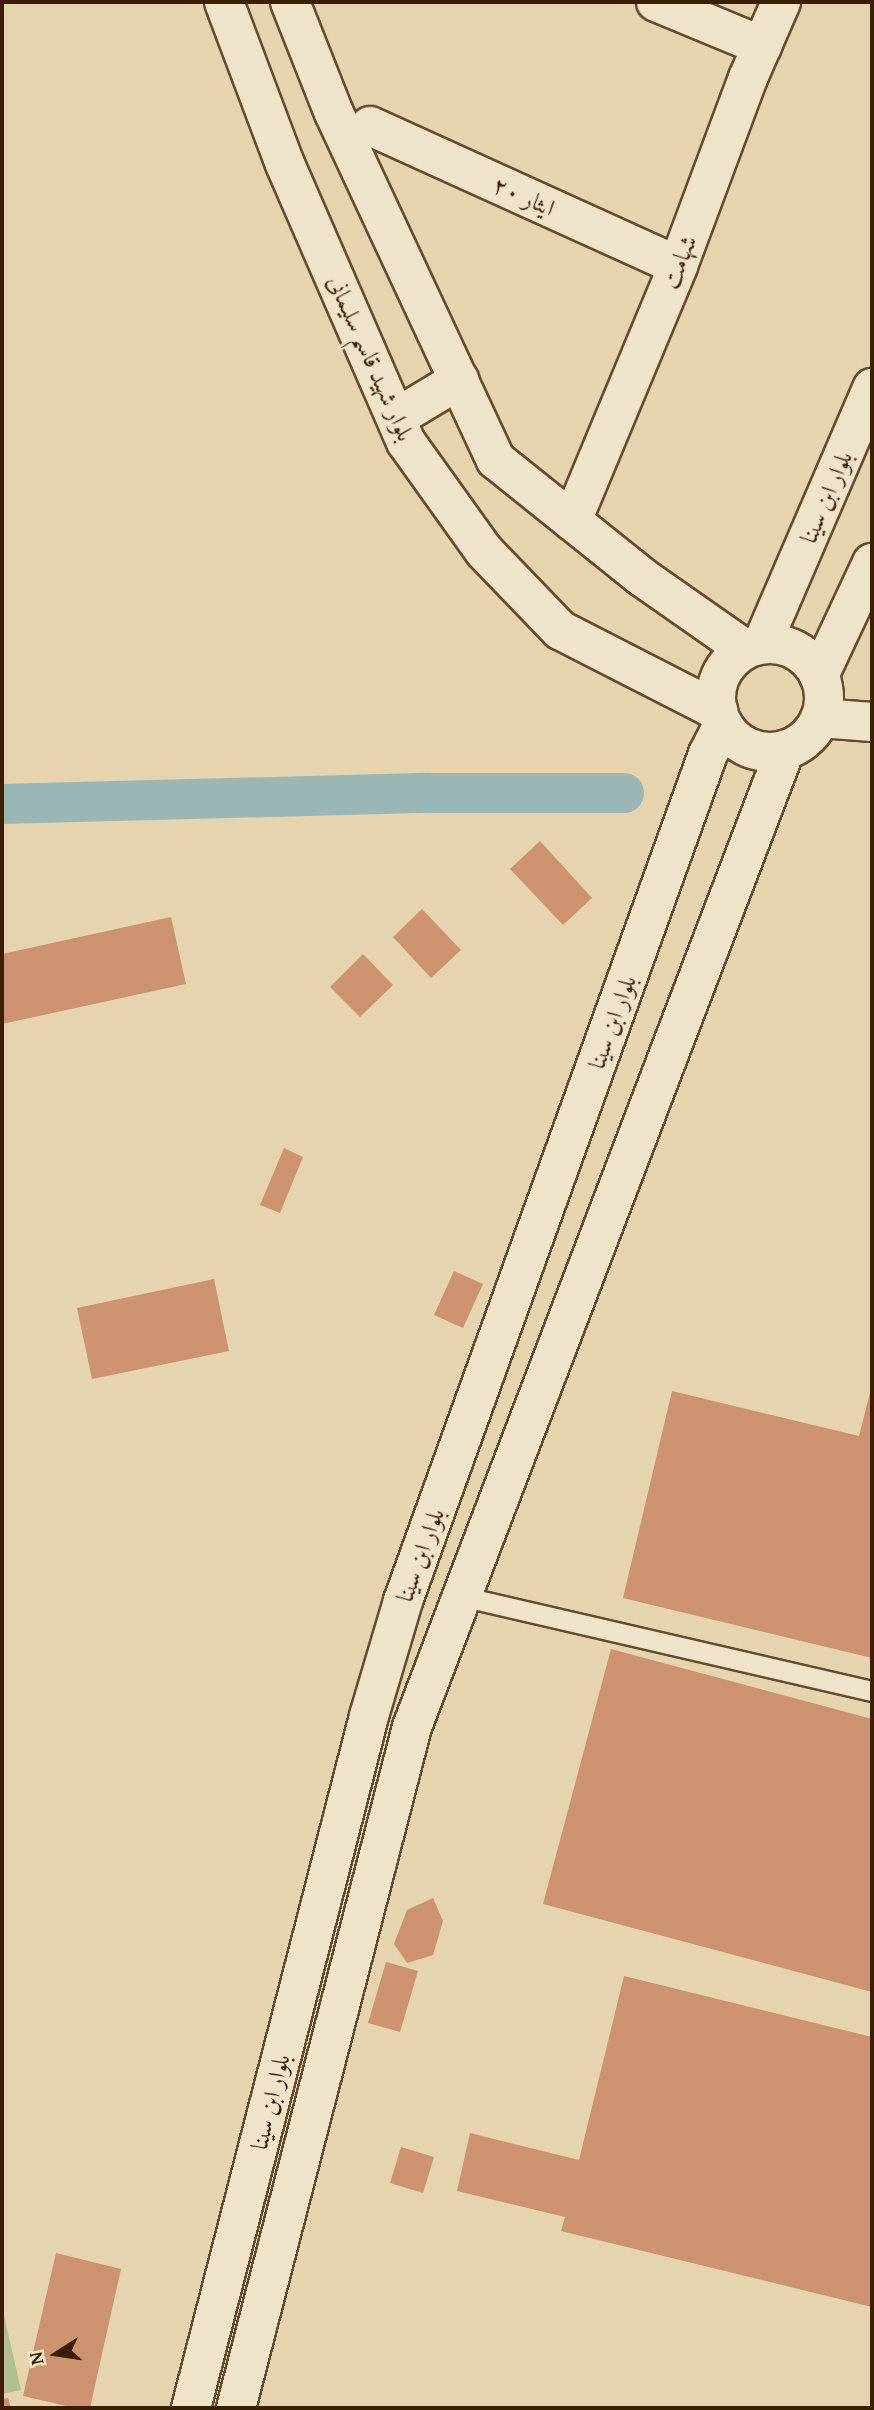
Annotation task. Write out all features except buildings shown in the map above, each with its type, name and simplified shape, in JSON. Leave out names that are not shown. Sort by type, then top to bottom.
[{"type":"street","name":"بلوار شهید قاسم سلیمانی","points":[[223,2],[285,164],[406,442],[484,551],[560,630],[720,718]]},
{"type":"street","points":[[290,2],[334,113],[496,460],[642,577],[754,647]]},
{"type":"street","points":[[656,2],[762,46]]},
{"type":"street","name":"شهامت","points":[[572,521],[678,266],[781,2]]},
{"type":"street","name":"ایثار ۲۰","points":[[370,126],[678,266]]},
{"type":"street","points":[[396,418],[459,380]]},
{"type":"street","name":"بلوار ابن سینا","points":[[754,647],[872,388]]},
{"type":"street","points":[[819,676],[872,563]]},
{"type":"street","points":[[779,645],[796,651],[810,662],[819,676],[823,690],[820,718],[812,732],[785,750],[767,752],[750,748],[734,739],[720,718],[716,691],[721,674],[731,660],[754,647],[779,645]]},
{"type":"street","name":"بلوار ابن سینا","points":[[191,2408],[369,1716],[403,1601],[720,718]]},
{"type":"street","points":[[820,718],[872,722]]},
{"type":"street","name":"بلوار ابن سینا","points":[[236,2408],[412,1727],[785,750]]},
{"type":"lane","points":[[460,1596],[872,1691]]},
{"type":"green space","points":[[2,2307],[21,2390],[2,2394]]},
{"type":"waterway","points":[[2,804],[429,793],[624,793]]}]
